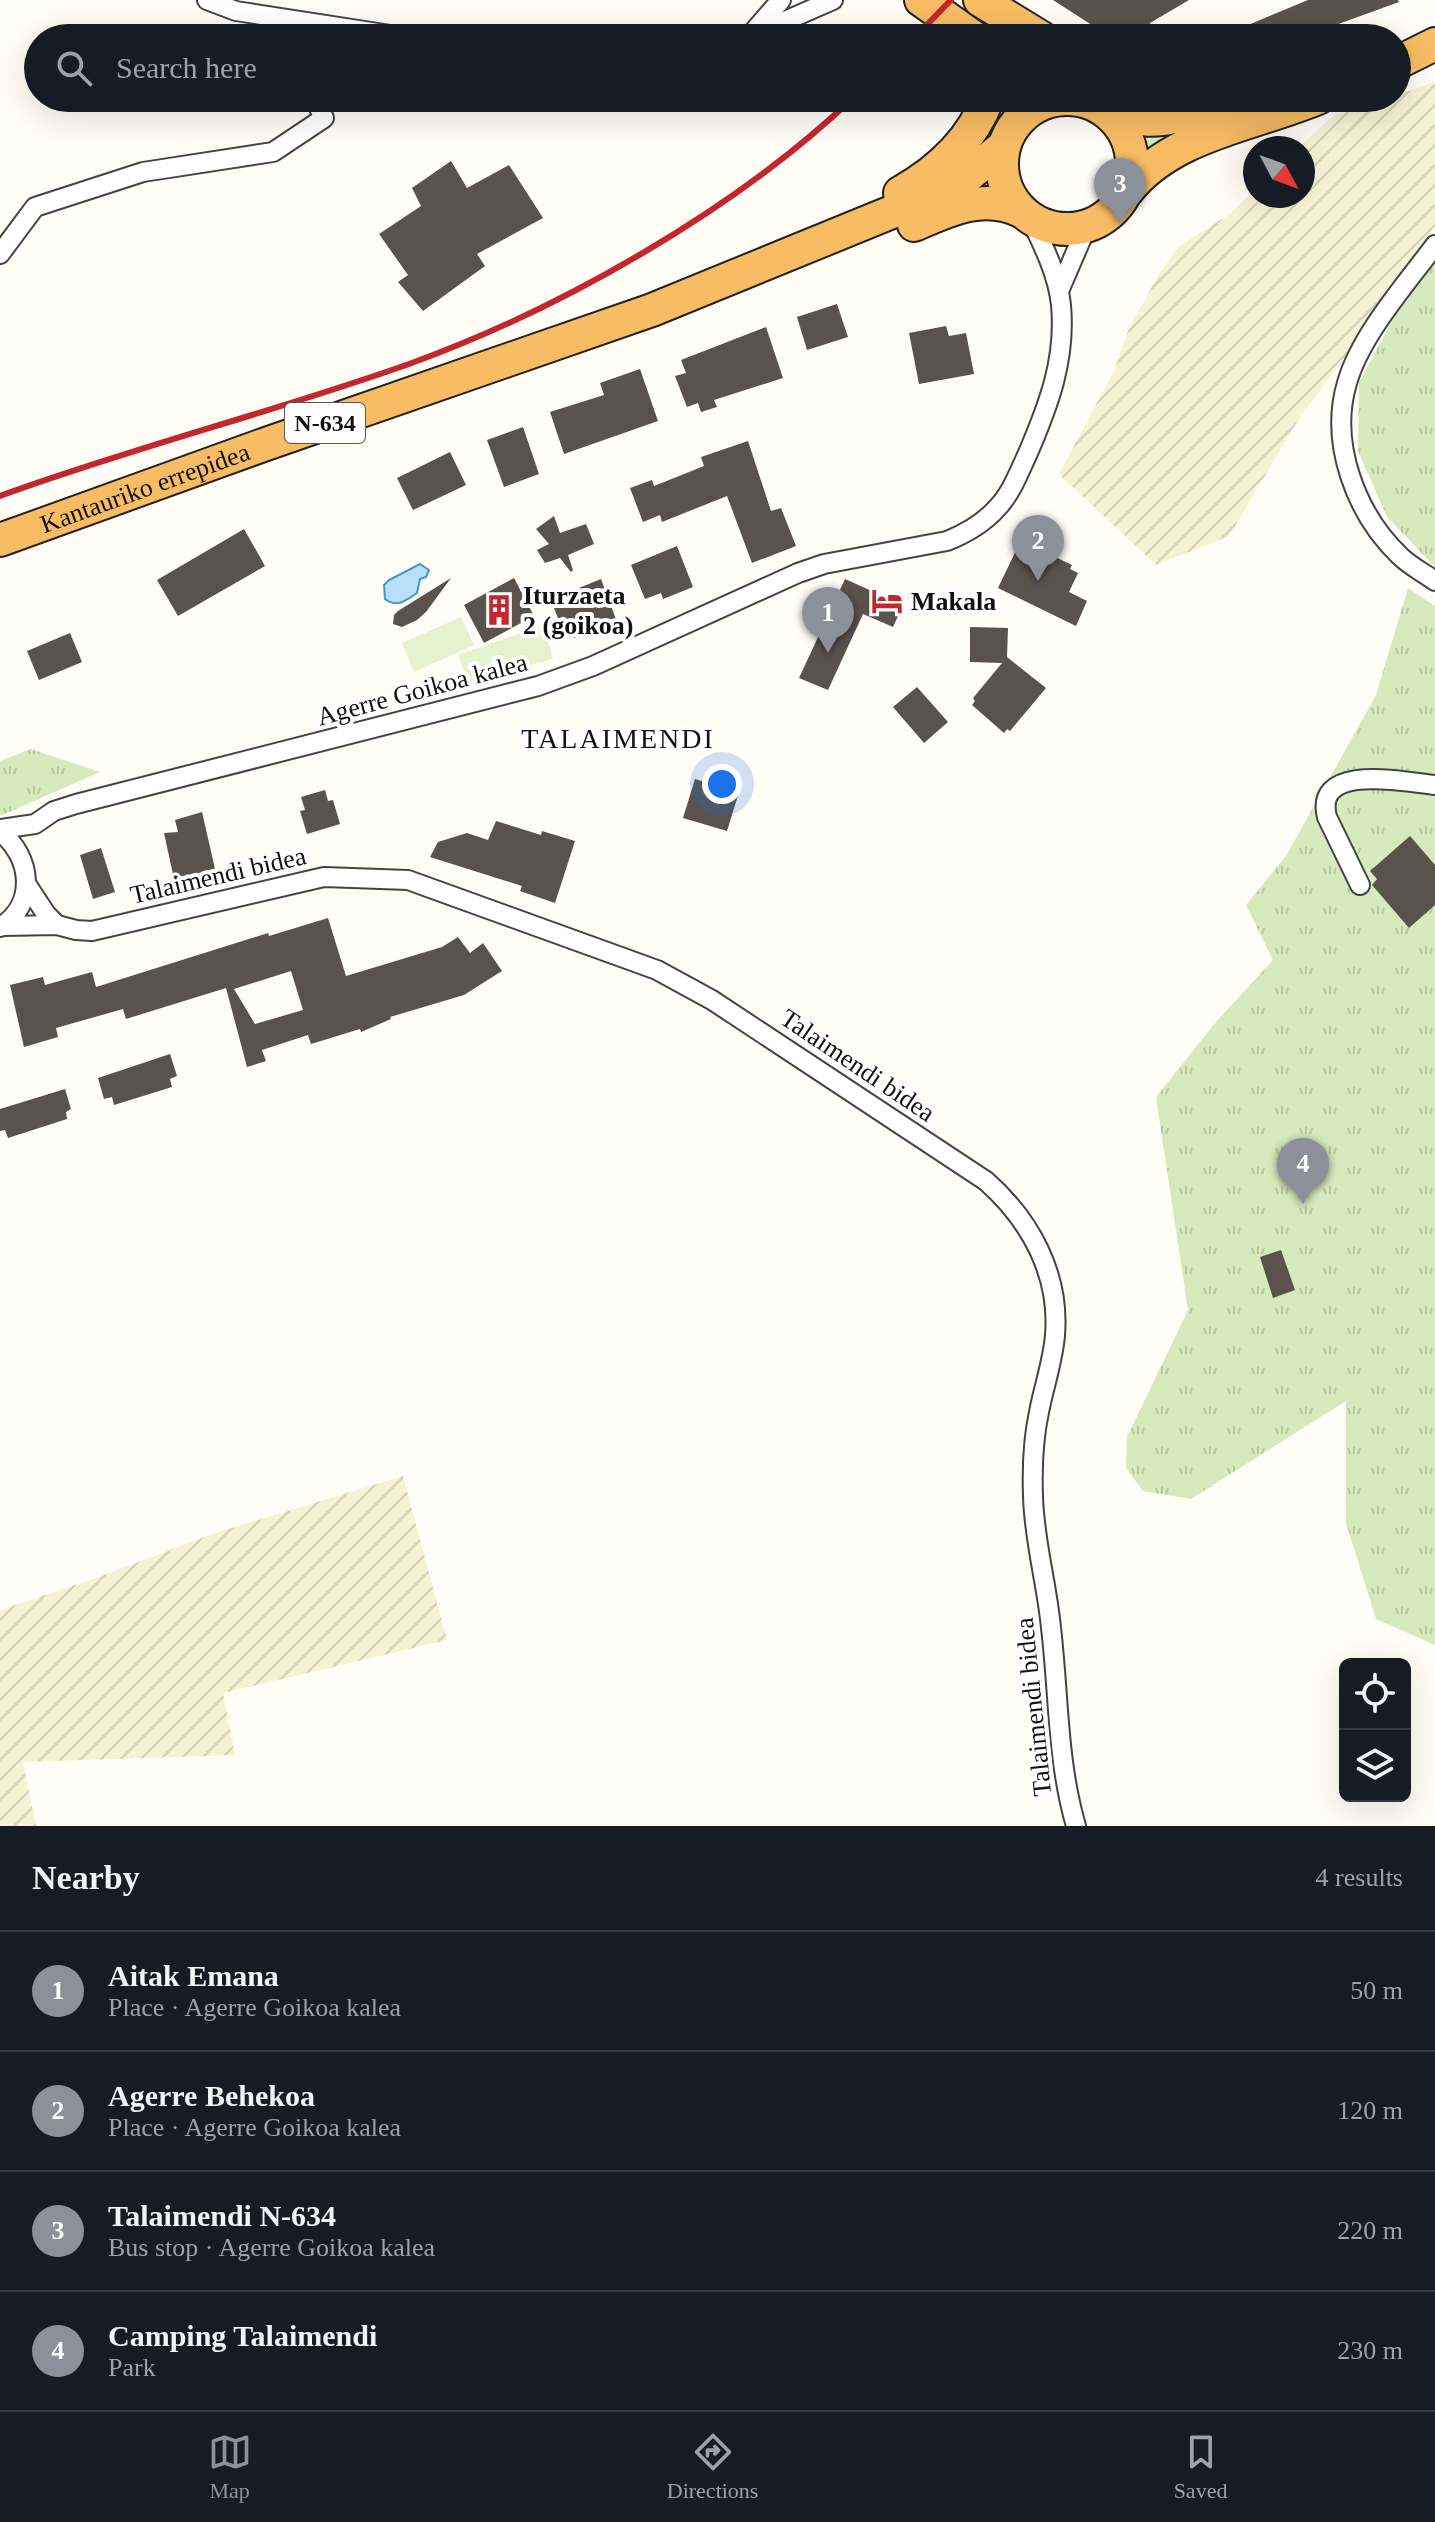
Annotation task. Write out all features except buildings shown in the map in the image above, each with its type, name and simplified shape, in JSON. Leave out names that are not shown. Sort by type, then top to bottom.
[{"type":"highway","points":[[921,0],[955,24]]},
{"type":"highway","points":[[967,0],[997,24]]},
{"type":"highway","points":[[980,0],[1019,24]]},
{"type":"highway","points":[[1411,35],[1435,24]]},
{"type":"highway","points":[[1411,56],[1435,44]]},
{"type":"highway","points":[[827,240],[842,224],[910,188],[941,164],[973,130],[981,112]]},
{"type":"highway","points":[[1102,112],[1123,130],[1131,149],[1132,170],[1127,191]]},
{"type":"highway","name":"N-634","points":[[1112,112],[1131,120],[1166,119],[1193,112]]},
{"type":"highway","points":[[1087,226],[1111,213],[1138,177],[1165,155],[1280,112]]},
{"type":"highway","points":[[1013,122],[1001,163],[1010,198],[1026,215]]},
{"type":"highway","name":"N-634","points":[[652,310],[931,196],[969,175],[1013,122]]},
{"type":"highway","name":"N-634","points":[[652,310],[850,252],[964,205],[984,202],[1011,206],[1048,227],[1067,230],[1087,226]]},
{"type":"highway","name":"Kantauriko errepidea","points":[[0,540],[652,310]]},
{"type":"street","points":[[207,0],[288,24]]},
{"type":"street","points":[[762,24],[781,0]]},
{"type":"street","points":[[778,24],[833,0]]},
{"type":"street","points":[[1411,66],[1435,57]]},
{"type":"street","points":[[0,254],[35,207],[143,172],[273,152],[324,118],[321,112]]},
{"type":"street","points":[[1026,215],[1050,263],[1059,291]]},
{"type":"street","points":[[1059,291],[1087,226]]},
{"type":"street","points":[[1435,245],[1385,311],[1362,349],[1346,384],[1342,419],[1350,477],[1367,513],[1400,556],[1435,581]]},
{"type":"street","name":"Agerre Goikoa kalea","points":[[0,831],[35,824],[54,811],[76,804],[538,686],[593,666],[798,573],[824,564],[947,541],[963,535],[989,517],[1010,492],[1046,411],[1062,345],[1059,291]]},
{"type":"street","points":[[1360,885],[1327,817],[1325,808],[1330,793],[1343,783],[1361,778],[1435,785]]},
{"type":"street","points":[[22,859],[35,824]]},
{"type":"street","points":[[0,831],[12,841],[22,859],[26,867],[27,885],[22,903],[2,927]]},
{"type":"street","name":"Talaimendi bidea","points":[[2,927],[57,925],[76,930],[102,929],[324,877],[408,880],[657,970],[712,1000],[986,1181],[1011,1204],[1032,1233],[1052,1295],[1055,1334],[1034,1441],[1033,1502],[1051,1627],[1063,1767],[1076,1826]]},
{"type":"street","points":[[27,885],[57,925]]},
{"type":"shaded area","points":[[1435,82],[1435,227],[1350,359],[1336,369],[1300,417],[1229,536],[1156,565],[1059,474],[1114,371],[1129,328],[1159,274],[1179,246],[1230,214],[1243,201],[1243,208],[1315,208],[1315,136],[1311,136],[1334,115],[1343,112],[1411,112],[1411,90]]},
{"type":"shaded area","points":[[403,1476],[447,1640],[223,1693],[235,1755],[23,1762],[36,1826],[0,1826],[0,1610],[215,1533]]},
{"type":"green space","points":[[1209,122],[1146,161],[1136,129]]},
{"type":"green space","points":[[1435,261],[1435,567],[1387,517],[1358,451],[1359,382],[1395,316]]},
{"type":"green space","points":[[1408,588],[1435,606],[1435,1645],[1376,1619],[1346,1523],[1346,1401],[1191,1499],[1143,1491],[1126,1468],[1127,1437],[1188,1310],[1156,1097],[1215,1023],[1273,960],[1246,905],[1286,856],[1376,695]]},
{"type":"green space","points":[[461,617],[474,645],[414,672],[402,643]]},
{"type":"green space","points":[[544,625],[553,659],[468,682],[458,655]]},
{"type":"green space","points":[[31,749],[100,772],[0,816],[0,761]]},
{"type":"water","points":[[420,564],[429,570],[426,577],[420,579],[417,593],[397,603],[385,599],[384,585],[389,580]]},
{"type":"railway","points":[[928,24],[951,0]]},
{"type":"railway","points":[[0,496],[409,364],[526,315],[644,252],[701,217],[755,179],[837,112]]},
{"type":"place","name":"Talaimendi N-634","points":[[1120,224]]},
{"type":"place","name":"Agerre Behekoa","points":[[1038,581]]},
{"type":"place","name":"Makala","points":[[887,601]]},
{"type":"place","name":"Iturzaeta 2 (goikoa)","points":[[499,610]]},
{"type":"place","name":"Aitak Emana","points":[[828,653]]},
{"type":"place","name":"Camping Talaimendi","points":[[1303,1204]]},
{"type":"district","name":"TALAIMENDI","points":[[618,738]]}]
